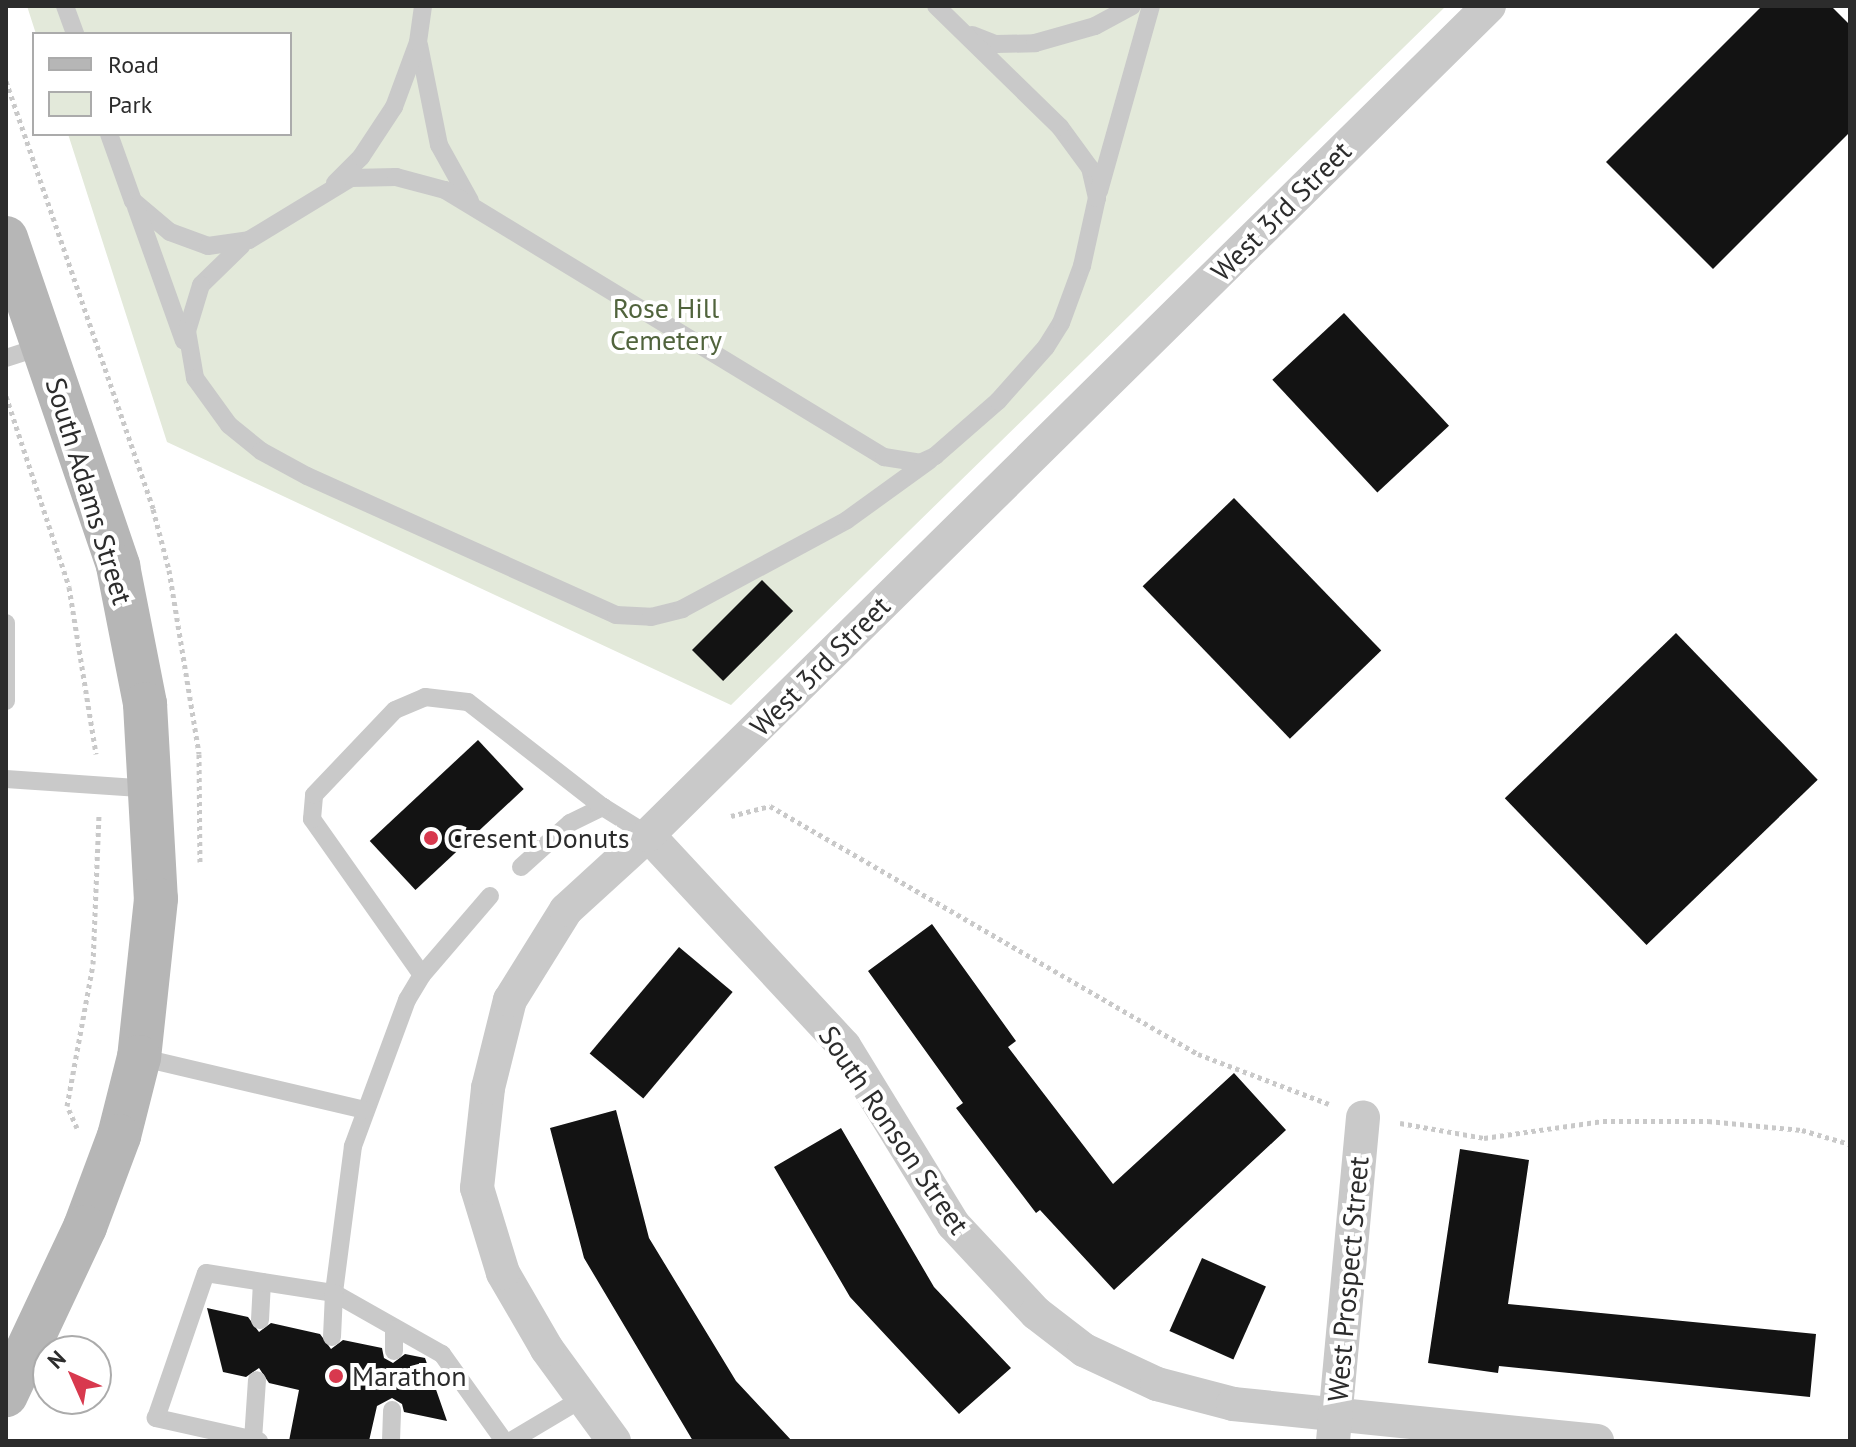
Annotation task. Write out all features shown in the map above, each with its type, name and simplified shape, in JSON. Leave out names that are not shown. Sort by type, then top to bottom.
[{"type":"main road","name":"South Adams Street","points":[[6,238],[25,352],[118,566],[145,704],[156,899],[139,1057],[119,1136],[85,1227],[6,1395]]},
{"type":"street","name":"West 3rd Street","points":[[614,1441],[503,1273],[477,1188],[488,1088],[510,1000],[566,910],[648,835],[1489,6]]},
{"type":"street","name":"South Ronson Street","points":[[648,835],[844,1046],[953,1224],[1036,1313],[1084,1350],[1157,1384],[1334,1429],[1597,1441]]},
{"type":"street","name":"West Prospect Street","points":[[1334,1429],[1363,1117]]},
{"type":"lane","points":[[65,6],[74,32]]},
{"type":"lane","points":[[186,347],[189,316],[201,285],[249,240],[333,185],[382,129],[418,42],[423,6]]},
{"type":"lane","points":[[936,6],[1060,127],[1090,168],[1097,198]]},
{"type":"lane","points":[[955,25],[996,44],[1035,43],[1095,26],[1132,6]]},
{"type":"lane","points":[[110,136],[195,378],[216,411],[261,451],[616,615],[659,616],[682,609],[847,520],[935,456],[998,401],[1054,335],[1082,266],[1097,198],[1151,6]]},
{"type":"lane","points":[[418,42],[439,145],[472,203]]},
{"type":"lane","points":[[333,185],[372,175],[396,177],[472,203],[884,457],[920,463],[935,456]]},
{"type":"lane","points":[[133,201],[152,220],[190,242],[208,246],[249,240]]},
{"type":"lane","points":[[6,623],[6,701]]},
{"type":"lane","points":[[422,975],[312,819],[314,795],[395,710],[425,697],[468,702],[603,807],[648,835]]},
{"type":"lane","points":[[6,779],[151,789]]},
{"type":"lane","points":[[521,867],[570,823],[603,807]]},
{"type":"lane","points":[[332,1337],[334,1293],[353,1146],[365,1110],[422,975],[490,896]]},
{"type":"lane","points":[[139,1057],[365,1110]]},
{"type":"lane","points":[[257,1380],[256,1440],[156,1418],[206,1273],[334,1293],[442,1354],[504,1441]]},
{"type":"lane","points":[[260,1320],[262,1282]]},
{"type":"lane","points":[[394,1329],[394,1351]]},
{"type":"lane","points":[[511,1441],[583,1398]]},
{"type":"lane","points":[[391,1441],[392,1410]]},
{"type":"path","points":[[731,816],[770,806],[1198,1054],[1363,1117],[1484,1138],[1603,1121],[1708,1121],[1802,1130],[1850,1144]]},
{"type":"green space","name":"Rose Hill Cemetery","points":[[27,6],[1446,6],[731,705],[167,442],[69,136],[292,136],[292,32],[35,32]]},
{"type":"building","points":[[1762,6],[1831,6],[1850,25],[1850,132],[1713,269],[1606,162]]},
{"type":"building","points":[[1344,313],[1449,426],[1377,492],[1272,380]]},
{"type":"building","points":[[1234,498],[1381,651],[1290,739],[1143,586]]},
{"type":"building","points":[[762,580],[793,611],[723,681],[692,650]]},
{"type":"building","points":[[1676,633],[1818,780],[1647,945],[1505,798]]},
{"type":"building","points":[[478,740],[524,789],[415,890],[370,841]]},
{"type":"building","points":[[932,924],[1016,1041],[1008,1047],[1113,1184],[1234,1073],[1286,1130],[1114,1290],[1040,1210],[1036,1213],[956,1108],[963,1103],[868,971]]},
{"type":"building","points":[[679,947],[733,992],[643,1098],[590,1053]]},
{"type":"building","points":[[616,1110],[649,1238],[736,1381],[792,1441],[693,1441],[584,1258],[550,1128]]},
{"type":"building","points":[[841,1128],[934,1287],[1011,1368],[959,1414],[850,1297],[774,1167]]},
{"type":"building","points":[[1460,1149],[1529,1160],[1508,1304],[1816,1334],[1810,1397],[1499,1366],[1498,1373],[1428,1363]]},
{"type":"building","points":[[1202,1258],[1266,1286],[1233,1360],[1169,1331]]},
{"type":"building","name":"Marathon","points":[[207,1308],[248,1317],[259,1332],[271,1323],[320,1334],[331,1349],[343,1340],[382,1348],[384,1358],[393,1363],[405,1354],[425,1358],[447,1421],[404,1412],[402,1404],[392,1398],[377,1406],[369,1441],[289,1441],[299,1390],[269,1383],[259,1368],[246,1377],[223,1372]]},
{"type":"place","name":"Cresent Donuts","points":[[431,838]]},
{"type":"place","name":"Marathon","points":[[336,1376]]}]
